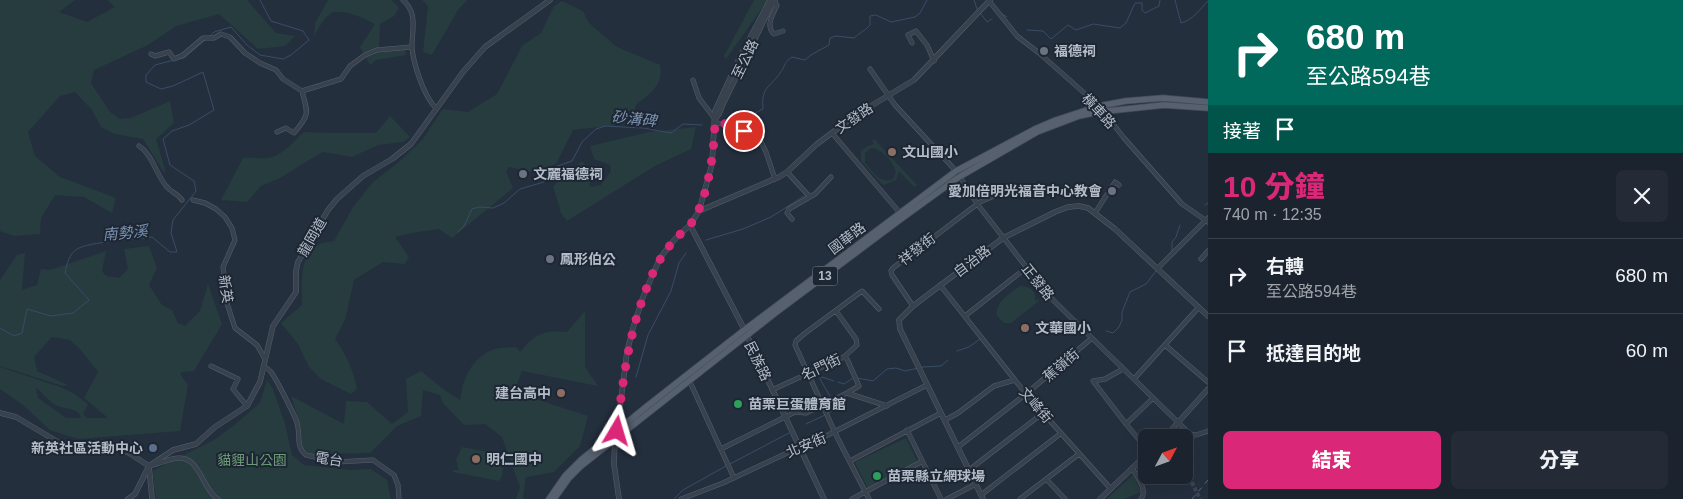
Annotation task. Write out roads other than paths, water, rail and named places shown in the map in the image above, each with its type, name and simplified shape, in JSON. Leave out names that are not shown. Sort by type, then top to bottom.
[{"type":"main road","name":"國華路","points":[[552,497],[565,476],[581,460],[617,431],[743,331],[958,174],[1037,132],[1100,109],[1208,102]]},
{"type":"main road","name":"國華路","points":[[1179,103],[1208,108]]},
{"type":"main road","name":"國華路","points":[[552,497],[581,466],[902,215]]},
{"type":"street","points":[[403,0],[414,15],[412,47],[421,80],[431,103],[436,108]]},
{"type":"street","name":"龍岡道","points":[[128,499],[135,494],[150,466],[173,450],[196,444],[215,427],[247,406],[260,382],[273,326],[296,292],[298,262],[337,198],[363,176],[411,144],[463,72],[485,47],[550,0]]},
{"type":"street","points":[[773,1],[778,5],[769,28],[774,34],[783,31]]},
{"type":"street","name":"至公路","points":[[619,499],[614,464],[614,440],[617,431],[627,352],[633,328],[643,297],[660,258],[690,225],[699,210],[712,164],[715,111],[719,100],[773,1]]},
{"type":"street","name":"文發路","points":[[699,210],[775,179],[787,172],[817,144],[856,114],[914,80],[989,1]]},
{"type":"street","name":"橫車路","points":[[989,1],[1007,26],[1017,36],[1039,53],[1100,109],[1182,204],[1207,220]]},
{"type":"street","points":[[912,43],[908,35],[916,31],[927,45],[934,60]]},
{"type":"street","points":[[151,54],[155,56],[169,52],[174,59],[178,58],[203,38],[214,38],[222,34],[230,37],[245,53],[260,63],[276,70],[284,79],[302,90],[307,111],[306,118],[294,133],[286,128],[277,132]]},
{"type":"street","points":[[302,90],[341,79],[350,66],[377,50],[412,47]]},
{"type":"street","name":"正發路","points":[[870,69],[905,117],[958,174],[978,205],[1048,295],[1190,434],[1196,435],[1208,431]]},
{"type":"street","points":[[693,80],[699,98],[715,121],[738,125],[744,131],[754,127],[766,152],[775,179]]},
{"type":"street","points":[[832,133],[902,215]]},
{"type":"street","points":[[139,146],[148,155],[167,187],[179,195],[182,200]]},
{"type":"street","points":[[787,172],[809,196]]},
{"type":"street","points":[[792,219],[787,213],[789,209],[815,194],[831,177]]},
{"type":"street","points":[[1095,213],[1115,182],[1118,185]]},
{"type":"street","points":[[978,205],[1010,189],[1016,193]]},
{"type":"street","name":"新英","points":[[193,200],[205,203],[216,209],[225,217],[232,228],[234,240],[223,267],[226,287],[224,294],[235,328],[257,345],[265,359]]},
{"type":"street","name":"祥發街","points":[[913,306],[891,271],[946,226],[978,205]]},
{"type":"street","name":"自治路","points":[[982,497],[899,325],[902,315],[913,306],[1003,238],[1068,207],[1088,208],[1095,213],[1158,268],[1208,316]]},
{"type":"street","points":[[1158,268],[1207,220]]},
{"type":"street","name":"民族路","points":[[690,225],[824,499]]},
{"type":"street","points":[[1201,259],[1208,251]]},
{"type":"street","points":[[965,316],[1026,268]]},
{"type":"street","name":"文峰街","points":[[940,285],[1014,380],[1060,434],[1112,489]]},
{"type":"street","points":[[869,499],[822,405],[795,345],[796,340],[862,291],[879,309]]},
{"type":"street","points":[[1134,379],[1199,307]]},
{"type":"street","name":"名門街","points":[[772,390],[844,357],[857,345],[856,339],[836,311]]},
{"type":"street","name":"蕉嶺街","points":[[958,447],[1026,394],[1092,338]]},
{"type":"street","points":[[1165,345],[1208,382]]},
{"type":"street","points":[[721,449],[795,412],[806,413],[859,386],[844,357]]},
{"type":"street","points":[[211,366],[238,379],[233,389],[247,406]]},
{"type":"street","name":"電台","points":[[264,367],[271,371],[295,416],[299,430],[298,446],[306,456],[337,462],[373,460],[394,475],[398,485],[399,499]]},
{"type":"street","points":[[1123,369],[1105,379],[1093,381],[1138,438]]},
{"type":"street","points":[[945,420],[958,413],[994,386],[1014,380]]},
{"type":"street","points":[[690,382],[734,478]]},
{"type":"street","name":"北安街","points":[[681,499],[695,497],[800,447],[808,445],[927,385]]},
{"type":"street","points":[[1172,429],[1208,389]]},
{"type":"street","points":[[847,393],[887,406]]},
{"type":"street","points":[[1126,424],[1153,398]]},
{"type":"street","points":[[850,461],[941,412]]},
{"type":"street","points":[[0,413],[16,416],[68,448],[113,447],[129,453],[150,466],[172,459],[182,459],[191,462],[218,499]]},
{"type":"street","points":[[969,470],[1043,413]]},
{"type":"street","points":[[906,430],[941,499]]},
{"type":"street","points":[[982,497],[1060,434]]},
{"type":"street","points":[[1020,499],[1079,454]]},
{"type":"street","points":[[852,499],[921,462]]},
{"type":"street","points":[[1100,499],[1138,462]]},
{"type":"street","points":[[150,466],[152,499]]},
{"type":"street","points":[[1132,468],[1143,490],[1144,495],[1141,499]]},
{"type":"street","points":[[1046,478],[1064,499]]},
{"type":"street","points":[[947,499],[976,484]]},
{"type":"waterway","name":"南勢溪","points":[[210,36],[214,32],[231,27],[247,45],[260,55],[283,59],[309,40],[303,31],[271,21],[260,0]]},
{"type":"waterway","name":"砂溝碑","points":[[725,120],[738,122],[763,109],[765,91],[792,57],[805,60],[829,45],[830,38],[836,36],[854,38],[870,25],[870,16],[876,15],[891,22],[915,17],[920,13],[927,0]]},
{"type":"waterway","name":"砂溝碑","points":[[974,0],[977,9]]},
{"type":"waterway","name":"砂溝碑","points":[[1027,30],[1043,31],[1051,39],[1068,25],[1076,30],[1093,24],[1120,28],[1126,23],[1135,3],[1142,3],[1142,10],[1145,13],[1159,6],[1160,0]]},
{"type":"waterway","name":"砂溝碑","points":[[1175,0],[1181,23],[1193,17],[1208,1]]},
{"type":"waterway","name":"砂溝碑","points":[[981,14],[987,22],[992,19]]},
{"type":"waterway","name":"砂溝碑","points":[[1002,14],[1007,17]]},
{"type":"waterway","name":"南勢溪","points":[[178,59],[184,58],[205,40]]},
{"type":"waterway","name":"南勢溪","points":[[0,328],[14,336],[22,333],[27,309],[51,316],[73,313],[89,300],[65,273],[70,256],[77,249],[102,243],[152,237],[170,252],[177,252],[171,233],[173,220],[196,191],[194,181],[170,165],[163,139],[172,131],[189,125],[214,110],[203,72],[173,86],[161,89],[146,82],[146,75],[155,65],[174,60]]},
{"type":"waterway","name":"砂溝碑","points":[[458,232],[464,226],[472,209],[479,207],[493,208],[504,203],[520,189],[544,182],[552,168],[572,161],[582,142],[596,129],[605,126],[643,128],[671,133],[683,124],[702,125]]},
{"type":"waterway","points":[[706,240],[743,229],[771,217],[804,196]]},
{"type":"waterway","points":[[1172,251],[1172,242],[1180,225]]},
{"type":"waterway","points":[[636,377],[648,335],[671,291],[679,263],[686,253]]},
{"type":"waterway","points":[[1106,331],[1113,333],[1119,327],[1122,320],[1122,312],[1130,292],[1146,284],[1156,271]]},
{"type":"waterway","points":[[957,351],[969,347],[980,339]]},
{"type":"waterway","points":[[857,378],[873,381],[887,369],[896,368],[905,371],[941,366],[948,360]]},
{"type":"waterway","points":[[831,398],[820,379],[822,377],[834,381]]},
{"type":"waterway","points":[[838,382],[844,384],[853,378]]},
{"type":"waterway","points":[[829,413],[838,407],[834,402]]},
{"type":"waterway","points":[[806,424],[825,415]]},
{"type":"waterway","points":[[730,464],[789,433]]},
{"type":"waterway","points":[[674,499],[683,490],[726,466]]},
{"type":"tunnel","points":[[1193,484],[1200,499]]},
{"type":"railway","points":[[1192,499],[1208,480]]},
{"type":"place","name":"福德祠","points":[[1044,51]]},
{"type":"place","name":"文山國小","points":[[892,152]]},
{"type":"place","name":"文麗福德祠","points":[[523,174]]},
{"type":"place","name":"愛加倍明光福音中心教會","points":[[1112,191]]},
{"type":"place","name":"鳳形伯公","points":[[550,259]]},
{"type":"place","name":"文華國小","points":[[1025,328]]},
{"type":"place","name":"建台高中","points":[[561,393]]},
{"type":"place","name":"苗栗巨蛋體育館","points":[[738,404]]},
{"type":"place","name":"新英社區活動中心","points":[[153,448]]},
{"type":"place","name":"明仁國中","points":[[476,459]]},
{"type":"place","name":"苗栗縣立網球場","points":[[877,476]]},
{"type":"park label","name":"貓貍山公園","points":[[252,460]]}]
